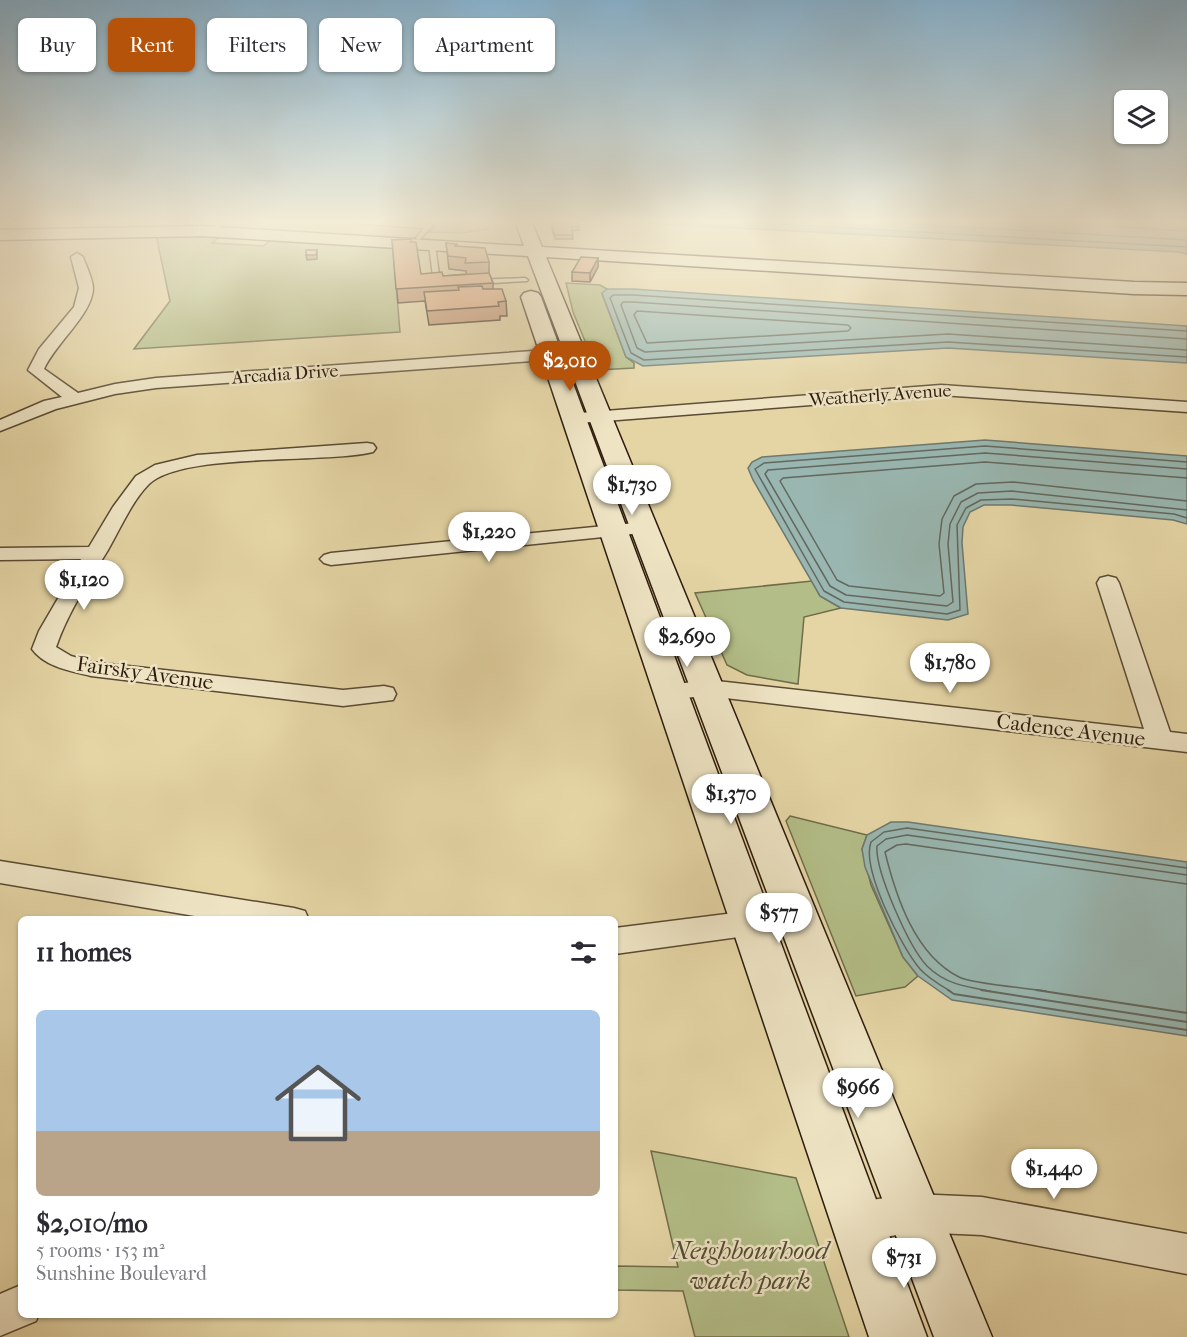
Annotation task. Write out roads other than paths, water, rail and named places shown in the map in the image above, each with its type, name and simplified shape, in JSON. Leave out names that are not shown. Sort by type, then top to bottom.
[{"type":"main road","points":[[528,285],[564,355]]},
{"type":"main road","points":[[544,285],[564,355],[629,530],[708,688],[775,920],[857,1222],[898,1337]]},
{"type":"main road","points":[[629,530],[670,691],[914,1214],[963,1337]]},
{"type":"street","points":[[75,399],[36,370],[44,352],[81,308],[85,285]]},
{"type":"street","name":"Arcadia Drive","points":[[0,426],[50,405],[156,383],[564,355]]},
{"type":"street","name":"Weatherly Avenue","points":[[587,418],[941,390],[1187,407]]},
{"type":"street","name":"Fairsky Avenue","points":[[367,448],[197,461],[162,469],[143,480],[123,507],[95,553],[50,631],[44,649],[63,662],[91,669],[343,699],[384,694]]},
{"type":"street","points":[[330,559],[629,530]]},
{"type":"street","points":[[0,554],[95,553]]},
{"type":"street","points":[[1108,583],[1160,740]]},
{"type":"street","name":"Cadence Avenue","points":[[670,691],[708,688],[1187,743]]},
{"type":"street","points":[[0,873],[269,916]]},
{"type":"street","points":[[618,941],[775,920]]},
{"type":"street","points":[[857,1222],[914,1214],[982,1216],[1187,1254]]},
{"type":"street","points":[[0,1314],[18,1307]]},
{"type":"water","points":[[607,289],[1187,326],[1187,363],[948,348],[643,366],[626,357],[602,293]]},
{"type":"water","points":[[985,440],[1187,456],[1187,524],[1173,520],[1011,505],[984,505],[970,512],[963,527],[962,543],[968,614],[948,620],[841,608],[820,596],[748,468],[752,462],[762,457]]},
{"type":"water","points":[[891,822],[908,822],[1187,862],[1187,1036],[952,1000],[918,976],[903,957],[865,867],[862,849],[867,835]]},
{"type":"park label","name":"Neighbourhood watch park","points":[[750,1265]]}]
